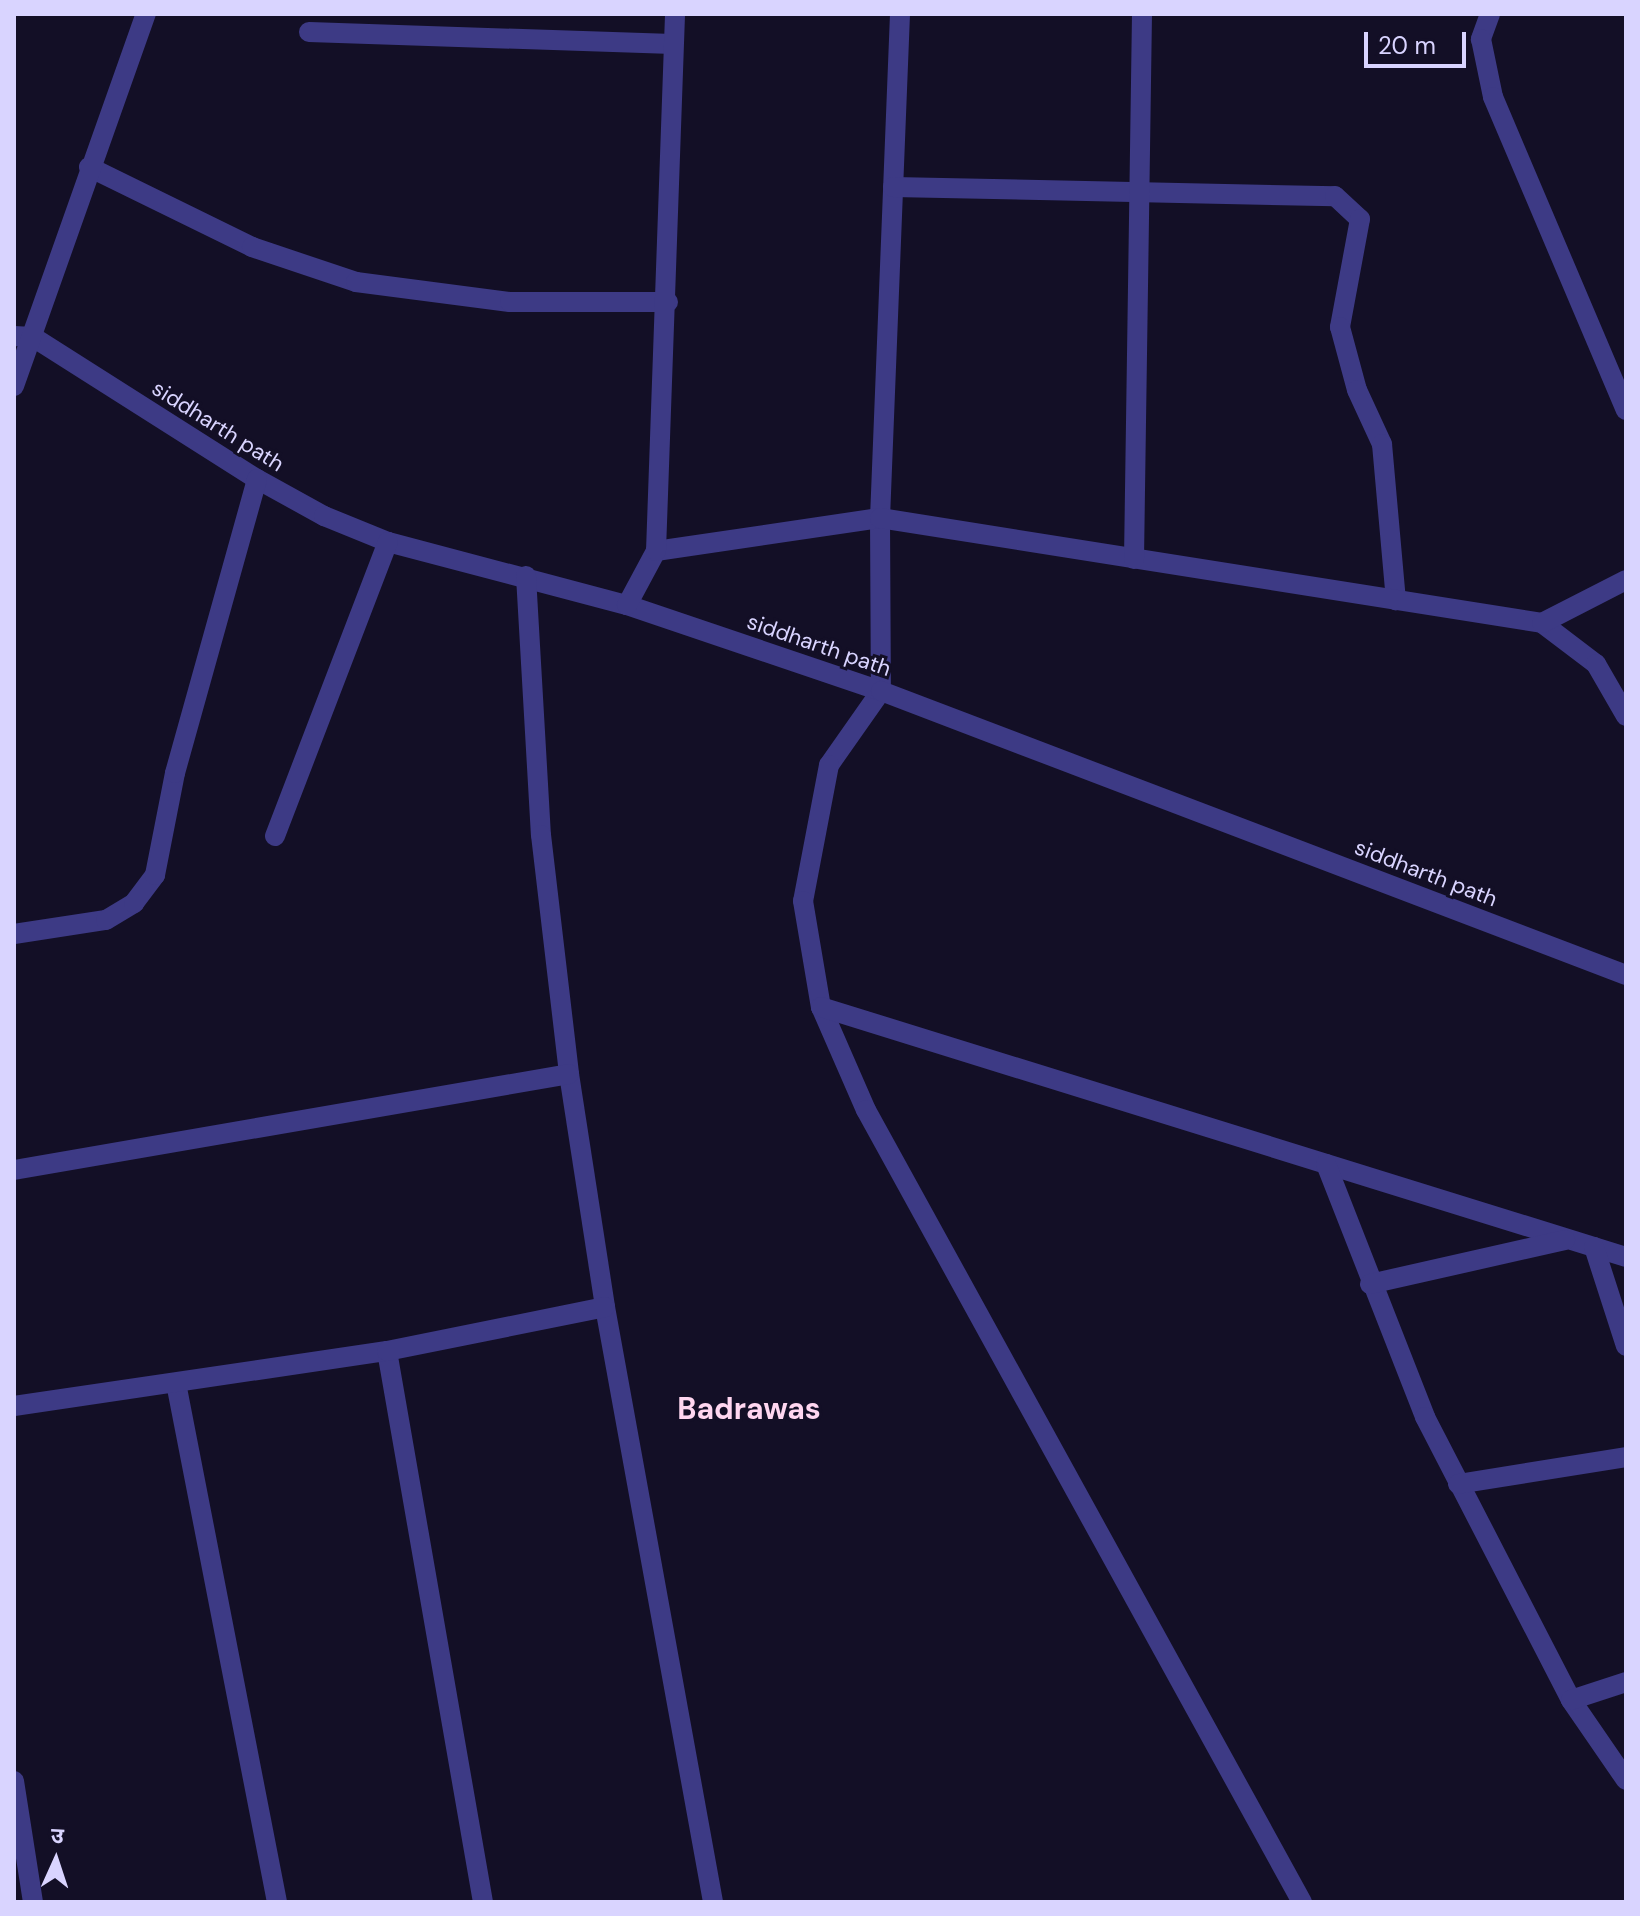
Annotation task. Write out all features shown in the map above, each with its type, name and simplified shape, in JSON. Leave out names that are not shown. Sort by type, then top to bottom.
[{"type":"street","points":[[14,386],[23,337],[146,14]]},
{"type":"street","points":[[627,605],[656,551],[668,302],[675,14]]},
{"type":"street","points":[[900,14],[880,518],[881,691],[829,765],[803,901],[821,1007],[866,1110],[1302,1902]]},
{"type":"street","points":[[1134,559],[1142,14]]},
{"type":"street","points":[[1490,14],[1481,39],[1493,97],[1626,410]]},
{"type":"street","points":[[309,32],[673,44]]},
{"type":"street","points":[[89,167],[252,247],[356,282],[510,302],[668,302]]},
{"type":"street","points":[[893,187],[1335,196],[1360,219],[1340,327],[1357,390],[1382,444],[1396,600]]},
{"type":"street","name":"siddharth path","points":[[23,337],[257,479],[324,516],[388,542],[627,605],[881,691],[1626,975]]},
{"type":"street","points":[[14,934],[106,920],[134,903],[155,875],[175,773],[257,479]]},
{"type":"street","points":[[656,551],[880,518],[1542,623],[1596,664],[1626,716]]},
{"type":"street","points":[[275,836],[388,542]]},
{"type":"street","points":[[526,576],[541,835],[569,1074],[605,1307],[713,1902]]},
{"type":"street","points":[[1542,623],[1626,580]]},
{"type":"street","points":[[821,1007],[1626,1257]]},
{"type":"street","points":[[14,1170],[569,1074]]},
{"type":"street","points":[[1326,1164],[1370,1284],[1458,1484],[1571,1700],[1626,1780]]},
{"type":"street","points":[[1370,1284],[1568,1239]]},
{"type":"street","points":[[1594,1247],[1626,1346]]},
{"type":"street","points":[[14,1406],[387,1351],[605,1307]]},
{"type":"street","points":[[387,1351],[483,1902]]},
{"type":"street","points":[[176,1383],[277,1902]]},
{"type":"street","points":[[1458,1484],[1626,1457]]},
{"type":"street","points":[[1571,1700],[1626,1682]]},
{"type":"street","points":[[14,1781],[33,1902]]},
{"type":"district","name":"Badrawas","points":[[749,1409]]}]
